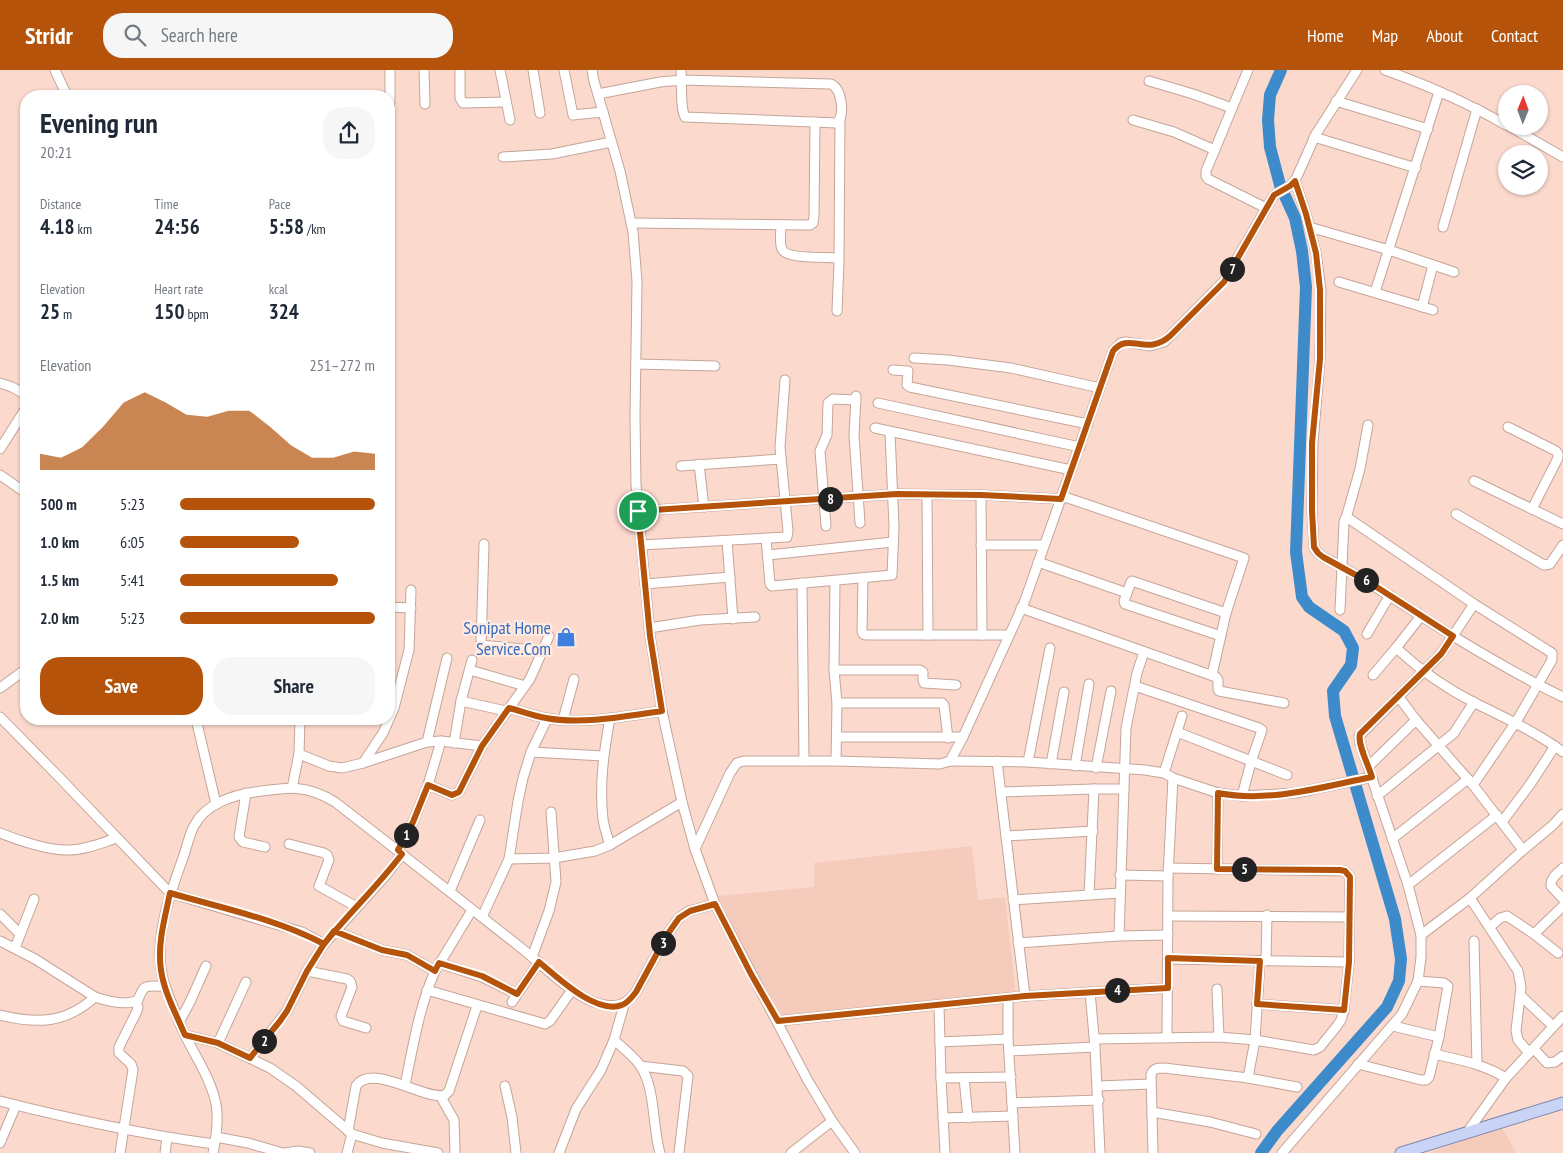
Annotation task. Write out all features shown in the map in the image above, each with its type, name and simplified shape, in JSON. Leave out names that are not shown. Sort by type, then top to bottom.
[{"type":"main road","points":[[1401,1153],[1563,1102]]},
{"type":"street","points":[[55,70],[64,90]]},
{"type":"street","points":[[390,70],[390,90]]},
{"type":"street","points":[[424,70],[425,104]]},
{"type":"street","points":[[460,70],[462,102],[465,104],[506,102]]},
{"type":"street","points":[[500,70],[510,120]]},
{"type":"street","points":[[532,70],[540,113]]},
{"type":"street","points":[[564,70],[573,115],[603,112]]},
{"type":"street","points":[[592,70],[620,171],[631,223],[637,280],[635,446],[638,511],[649,628],[662,711],[682,802],[695,849],[715,904],[807,1079],[832,1121],[855,1153]]},
{"type":"street","points":[[682,70],[683,112],[686,117],[837,123],[840,118]]},
{"type":"street","points":[[1248,70],[1205,174],[1206,178],[1266,208]]},
{"type":"street","points":[[950,761],[963,737],[1021,608],[1113,351],[1116,346],[1126,342],[1150,346],[1164,342],[1217,290],[1230,272],[1276,193],[1292,183],[1314,137],[1357,70]]},
{"type":"street","points":[[1385,70],[1439,92],[1498,121]]},
{"type":"street","points":[[598,94],[660,82],[682,80],[833,84],[836,87],[841,104],[837,311]]},
{"type":"street","points":[[1150,81],[1232,108]]},
{"type":"street","points":[[1375,292],[1439,92]]},
{"type":"street","points":[[1336,101],[1428,129]]},
{"type":"street","points":[[1443,227],[1477,109]]},
{"type":"street","points":[[1133,120],[1168,130],[1215,150]]},
{"type":"street","points":[[631,223],[809,226],[813,222],[815,122]]},
{"type":"street","points":[[1524,135],[1563,157]]},
{"type":"street","points":[[1314,137],[1416,168]]},
{"type":"street","points":[[503,157],[552,154],[611,142]]},
{"type":"street","points":[[1292,183],[1309,227],[1316,253],[1320,290],[1320,359],[1312,443],[1314,547],[1318,553],[1390,595],[1453,636],[1563,697]]},
{"type":"street","points":[[780,225],[781,249],[784,253],[798,256],[834,258],[839,261]]},
{"type":"street","points":[[1309,227],[1389,250],[1454,272]]},
{"type":"street","points":[[1422,307],[1433,265]]},
{"type":"street","points":[[1339,282],[1433,310]]},
{"type":"street","points":[[914,358],[1011,368],[1100,388]]},
{"type":"street","points":[[636,364],[715,366]]},
{"type":"street","points":[[893,370],[908,371],[908,385],[910,387],[1088,424]]},
{"type":"street","points":[[642,545],[784,538],[788,536],[780,447],[786,380]]},
{"type":"street","points":[[0,383],[20,392]]},
{"type":"street","points":[[826,526],[820,451],[827,435],[828,403],[833,399],[856,398],[854,435],[860,523]]},
{"type":"street","points":[[878,403],[1080,447]]},
{"type":"street","points":[[0,449],[20,417]]},
{"type":"street","points":[[1340,610],[1344,522],[1360,469],[1368,425]]},
{"type":"street","points":[[1508,426],[1556,451],[1558,454],[1558,458],[1532,509]]},
{"type":"street","points":[[875,428],[1071,470]]},
{"type":"street","points":[[766,539],[771,585],[802,584],[892,575],[894,520],[890,432]]},
{"type":"street","points":[[682,466],[781,459]]},
{"type":"street","points":[[699,464],[704,507]]},
{"type":"street","points":[[0,474],[20,489]]},
{"type":"street","points":[[1474,481],[1563,524]]},
{"type":"street","points":[[638,511],[892,495],[981,495],[1061,498],[1243,557],[1244,560],[1226,613],[1212,675]]},
{"type":"street","points":[[928,495],[928,635]]},
{"type":"street","points":[[981,495],[982,635]]},
{"type":"street","points":[[1456,514],[1544,565],[1559,560],[1563,544]]},
{"type":"street","points":[[1346,518],[1350,518],[1474,604],[1563,658]]},
{"type":"street","points":[[727,541],[733,619]]},
{"type":"street","points":[[768,556],[893,542]]},
{"type":"street","points":[[484,544],[481,645],[522,648],[541,653]]},
{"type":"street","points":[[981,545],[1044,545]]},
{"type":"street","points":[[1038,562],[1127,593]]},
{"type":"street","points":[[645,584],[730,577]]},
{"type":"street","points":[[863,578],[863,634],[870,636],[1009,635]]},
{"type":"street","points":[[835,580],[836,761]]},
{"type":"street","points":[[1221,636],[1125,604],[1124,601],[1132,581],[1226,613]]},
{"type":"street","points":[[802,584],[804,761]]},
{"type":"street","points":[[395,704],[409,650],[411,590]]},
{"type":"street","points":[[1366,634],[1390,595]]},
{"type":"street","points":[[1282,1153],[1393,1026],[1402,1014],[1418,981],[1421,935],[1408,885],[1378,796],[1368,778],[1369,766],[1359,736],[1441,654],[1474,604]]},
{"type":"street","points":[[395,607],[411,608]]},
{"type":"street","points":[[1021,608],[1212,675],[1218,678],[1217,687],[1219,691],[1284,703]]},
{"type":"street","points":[[1373,675],[1421,616]]},
{"type":"street","points":[[649,628],[700,620],[755,617]]},
{"type":"street","points":[[428,785],[452,795],[456,794],[482,746],[530,679],[549,636]]},
{"type":"street","points":[[1028,762],[1050,648]]},
{"type":"street","points":[[1396,648],[1415,666],[1474,702],[1516,722],[1563,752]]},
{"type":"street","points":[[1119,936],[1126,728],[1144,652]]},
{"type":"street","points":[[1392,839],[1471,782],[1516,722],[1552,660],[1552,653]]},
{"type":"street","points":[[427,742],[448,658]]},
{"type":"street","points":[[454,742],[461,701],[472,660]]},
{"type":"street","points":[[470,670],[525,686]]},
{"type":"street","points":[[834,670],[920,670],[923,672],[924,683],[956,685]]},
{"type":"street","points":[[0,688],[20,673]]},
{"type":"street","points":[[563,720],[574,679]]},
{"type":"street","points":[[1075,766],[1089,684]]},
{"type":"street","points":[[1135,686],[1260,729],[1262,734],[1251,762],[1242,796]]},
{"type":"street","points":[[1096,768],[1111,691]]},
{"type":"street","points":[[1051,764],[1064,692]]},
{"type":"street","points":[[1398,696],[1416,720],[1471,782],[1523,850]]},
{"type":"street","points":[[461,701],[547,719],[563,720],[610,718],[662,711]]},
{"type":"street","points":[[1378,796],[1457,729],[1474,702]]},
{"type":"street","points":[[837,703],[942,703],[944,705],[948,738]]},
{"type":"street","points":[[1164,773],[1182,716]]},
{"type":"street","points":[[0,718],[170,893],[302,932],[324,944]]},
{"type":"street","points":[[610,718],[603,756],[603,820],[610,845]]},
{"type":"street","points":[[482,917],[509,859],[518,801],[530,752],[547,719]]},
{"type":"street","points":[[1369,766],[1416,720]]},
{"type":"street","points":[[197,725],[216,804]]},
{"type":"street","points":[[292,788],[299,754],[300,725]]},
{"type":"street","points":[[363,763],[387,725]]},
{"type":"street","points":[[1177,732],[1287,775]]},
{"type":"street","points":[[836,737],[963,737]]},
{"type":"street","points":[[299,754],[335,768],[342,768],[427,742],[441,741],[482,746]]},
{"type":"street","points":[[250,1058],[287,1011],[307,971],[324,944],[387,874],[400,852],[413,822],[428,785],[441,741]]},
{"type":"street","points":[[1408,885],[1499,818],[1531,783],[1555,746]]},
{"type":"street","points":[[530,752],[603,756]]},
{"type":"street","points":[[695,849],[730,773],[737,763],[744,761],[940,764],[950,761],[997,761],[1096,768],[1124,768],[1164,773],[1173,778],[1218,793],[1242,796],[1296,794],[1368,778]]},
{"type":"street","points":[[997,761],[1025,996]]},
{"type":"street","points":[[1167,1038],[1168,872],[1173,778]]},
{"type":"street","points":[[214,1145],[217,1115],[213,1093],[164,986],[160,944],[170,893],[194,826],[200,816],[216,804],[246,794],[292,788],[314,791],[325,796],[450,891],[572,990],[600,1004],[617,1006],[624,1005],[630,1000],[667,935],[679,918],[690,911],[715,904]]},
{"type":"street","points":[[1089,895],[1094,789]]},
{"type":"street","points":[[1002,792],[1124,789]]},
{"type":"street","points":[[1217,869],[1218,793]]},
{"type":"street","points":[[246,794],[239,837],[243,842],[265,846]]},
{"type":"street","points":[[509,859],[554,858],[595,851],[610,845],[682,802]]},
{"type":"street","points":[[334,931],[382,950],[407,955],[437,967],[482,976],[514,998],[535,959],[556,882],[551,812]]},
{"type":"street","points":[[1421,935],[1470,898],[1563,814]]},
{"type":"street","points":[[450,891],[480,820]]},
{"type":"street","points":[[1006,836],[1093,831]]},
{"type":"street","points":[[0,833],[50,848],[65,850],[83,848],[117,838]]},
{"type":"street","points":[[289,844],[327,855],[329,860],[319,886],[357,907]]},
{"type":"street","points":[[1563,868],[1552,879],[1550,884],[1563,899]]},
{"type":"street","points":[[1009,1051],[1167,1038],[1220,1037],[1316,1049],[1341,1020],[1344,1010],[1349,962],[1350,877],[1345,871],[1217,869],[1120,875]]},
{"type":"street","points":[[1013,900],[1120,893]]},
{"type":"street","points":[[1470,898],[1518,971],[1521,984],[1516,1031],[1518,1040],[1547,1063],[1555,1062],[1563,1056]]},
{"type":"street","points":[[15,948],[34,900]]},
{"type":"street","points":[[1534,934],[1563,906]]},
{"type":"street","points":[[405,1085],[427,990],[437,967],[472,910]]},
{"type":"street","points":[[0,914],[20,934]]},
{"type":"street","points":[[1168,916],[1349,917]]},
{"type":"street","points":[[1248,1078],[1255,1040],[1267,916]]},
{"type":"street","points":[[1490,927],[1500,918],[1506,916],[1534,934],[1558,953]]},
{"type":"street","points":[[1018,943],[1119,936],[1168,935]]},
{"type":"street","points":[[0,941],[35,958],[95,997],[113,1001],[135,1002],[138,1000],[143,988],[164,986]]},
{"type":"street","points":[[1474,941],[1477,1064]]},
{"type":"street","points":[[1168,958],[1349,962]]},
{"type":"street","points":[[180,1022],[206,966]]},
{"type":"street","points":[[307,971],[350,981],[352,987],[341,1018],[343,1021],[366,1028]]},
{"type":"street","points":[[1358,1064],[1424,1080],[1429,1077],[1439,1037],[1448,986],[1444,983],[1418,981]]},
{"type":"street","points":[[218,1043],[246,982]]},
{"type":"street","points":[[778,1021],[1025,996],[1168,988]]},
{"type":"street","points":[[1217,989],[1220,1037]]},
{"type":"street","points":[[427,990],[477,1006],[545,1024],[552,1019],[572,990]]},
{"type":"street","points":[[1090,992],[1099,1100],[1098,1153]]},
{"type":"street","points":[[1520,995],[1554,1026]]},
{"type":"street","points":[[0,1015],[20,1020],[50,1020],[78,1010],[95,997]]},
{"type":"street","points":[[1008,998],[1008,1040],[1015,1153]]},
{"type":"street","points":[[120,1153],[132,1066],[120,1056],[119,1047],[137,1011],[138,1007],[135,1002]]},
{"type":"street","points":[[1257,1004],[1344,1010]]},
{"type":"street","points":[[559,1153],[576,1109],[601,1070],[614,1040],[624,1005]]},
{"type":"street","points":[[939,1005],[945,1153]]},
{"type":"street","points":[[347,1153],[356,1086],[359,1082],[368,1079],[378,1079],[405,1085],[433,1096],[445,1095],[477,1006]]},
{"type":"street","points":[[1468,1131],[1506,1078],[1563,1016]]},
{"type":"street","points":[[1393,1026],[1439,1037]]},
{"type":"street","points":[[185,1035],[218,1043],[285,1077],[350,1133],[382,1143],[438,1153]]},
{"type":"street","points":[[614,1040],[640,1066],[651,1096],[656,1142],[660,1153]]},
{"type":"street","points":[[940,1042],[1008,1040]]},
{"type":"street","points":[[1434,1054],[1477,1064],[1495,1071],[1506,1078]]},
{"type":"street","points":[[640,1066],[682,1071],[688,1076],[679,1153]]},
{"type":"street","points":[[1153,1153],[1151,1075],[1154,1070],[1164,1068],[1248,1078],[1297,1087]]},
{"type":"street","points":[[941,1078],[1011,1077]]},
{"type":"street","points":[[964,1078],[968,1118]]},
{"type":"street","points":[[1098,1086],[1151,1084]]},
{"type":"street","points":[[505,1086],[512,1117],[516,1153]]},
{"type":"street","points":[[441,1096],[454,1120],[455,1153]]},
{"type":"street","points":[[1012,1103],[1099,1100]]},
{"type":"street","points":[[0,1101],[123,1130],[167,1138],[214,1145],[248,1143],[284,1153],[298,1151],[310,1153]]},
{"type":"street","points":[[0,1143],[16,1105]]},
{"type":"street","points":[[1152,1112],[1210,1122],[1256,1134]]},
{"type":"street","points":[[943,1118],[1013,1116]]},
{"type":"street","points":[[791,1153],[832,1121]]},
{"type":"street","points":[[165,1153],[167,1138]]},
{"type":"shaded area","points":[[972,846],[978,900],[1005,897],[1016,995],[779,1019],[718,896],[814,887],[814,863]]},
{"type":"shaded area","points":[[1502,1127],[1516,1153],[1428,1153]]},
{"type":"waterway","points":[[1261,1153],[1277,1131],[1387,1007],[1399,981],[1401,959],[1395,919],[1335,716],[1333,691],[1351,665],[1353,648],[1344,631],[1309,607],[1302,597],[1296,552],[1306,287],[1302,251],[1295,218],[1280,185],[1270,147],[1268,120],[1270,95],[1281,70]]},
{"type":"place","name":"Sonipat Home Service.Com","points":[[566,637]]},
{"type":"route","points":[[638,511],[650,636],[662,711],[610,718],[563,720],[547,719],[509,708],[482,746],[459,792],[452,795],[428,785],[413,822],[398,850],[402,854],[387,874],[334,931],[324,944],[302,932],[170,893],[160,944],[161,969],[164,986],[185,1035],[218,1043],[250,1058],[287,1011],[307,971],[334,931],[382,950],[407,955],[435,971],[439,963],[482,976],[517,994],[539,962],[572,990],[593,1002],[617,1006],[624,1005],[636,992],[667,935],[679,918],[690,911],[715,904],[778,1021],[1025,996],[1168,988],[1168,958],[1260,961],[1257,1004],[1344,1010],[1349,962],[1350,877],[1345,871],[1340,870],[1217,869],[1218,793],[1242,796],[1296,794],[1372,777],[1360,743],[1360,734],[1441,654],[1453,636],[1372,584],[1323,557],[1314,547],[1312,443],[1320,359],[1320,290],[1316,253],[1295,181],[1274,195],[1224,282],[1164,342],[1150,346],[1126,342],[1116,346],[1061,499],[981,495],[897,494],[638,511]]}]
